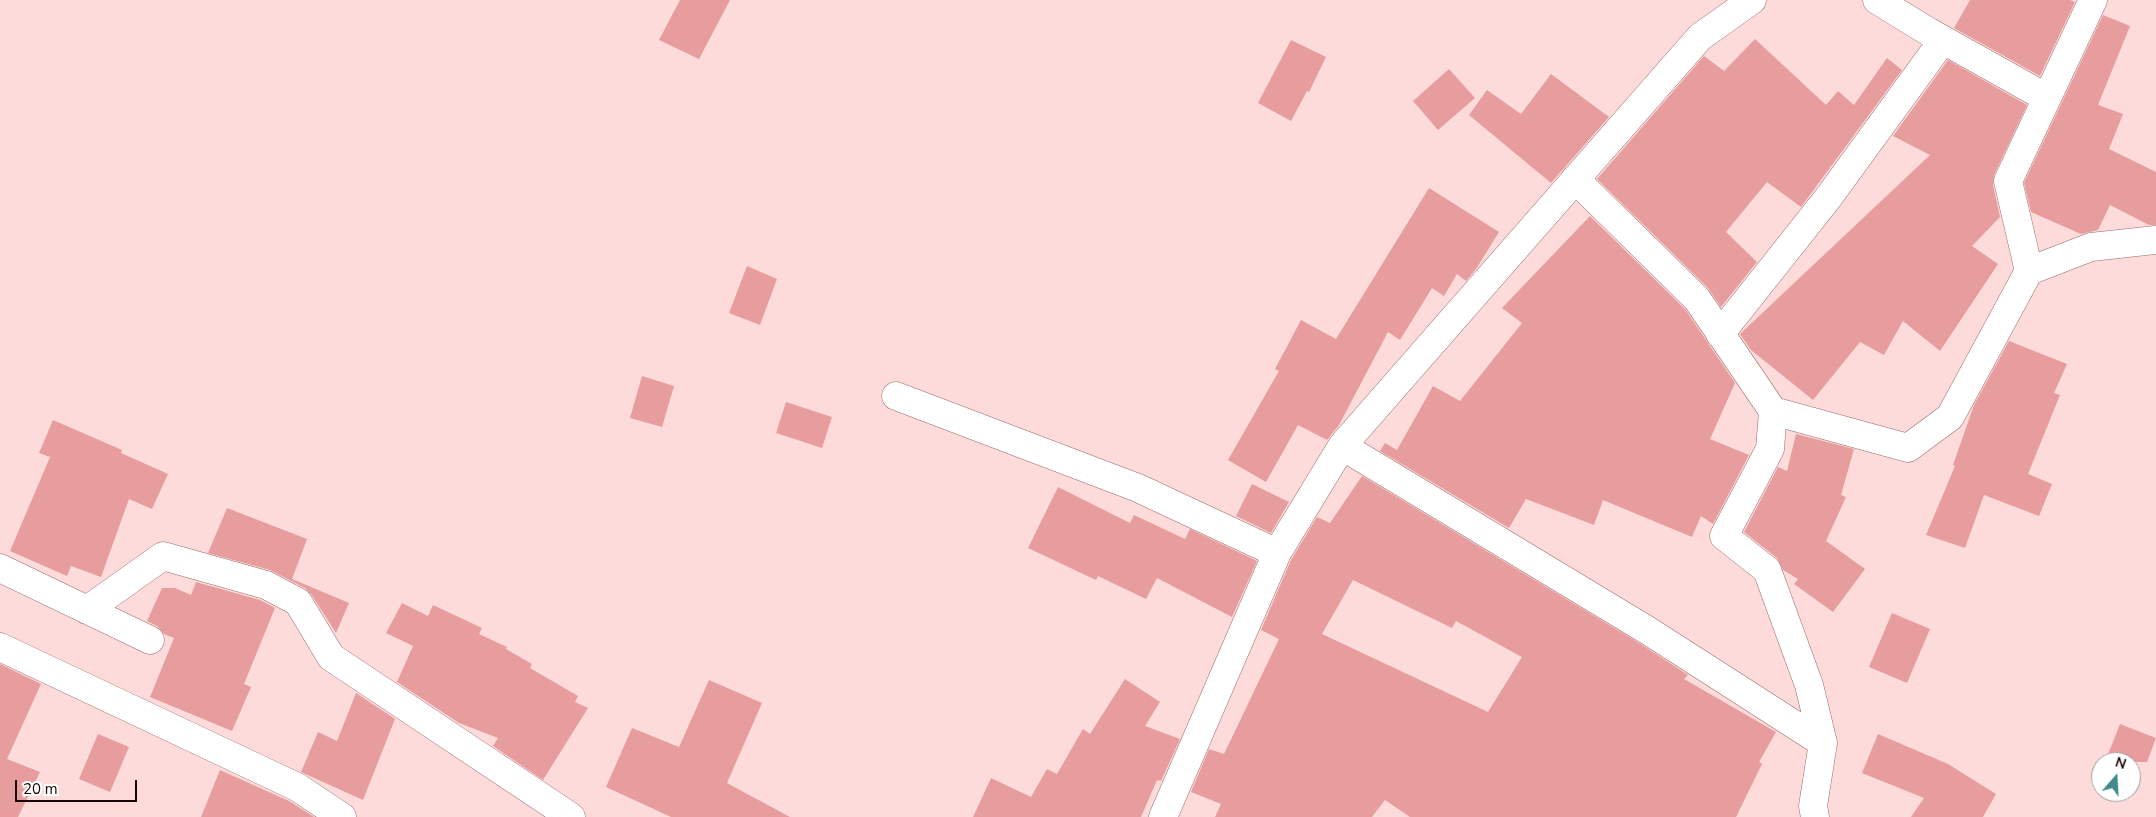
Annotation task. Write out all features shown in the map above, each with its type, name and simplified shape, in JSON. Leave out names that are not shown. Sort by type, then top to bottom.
[{"type":"street","points":[[1164,817],[1277,553],[1342,446],[1700,37],[1752,0]]},
{"type":"street","points":[[1877,0],[2047,98]]},
{"type":"street","points":[[2029,271],[2008,181],[2093,0]]},
{"type":"street","points":[[1720,334],[1828,198],[1944,40]]},
{"type":"street","points":[[1575,179],[1697,299],[1773,411],[1770,450],[1724,536],[1767,570],[1809,686],[1823,743],[1814,806],[1816,817]]},
{"type":"street","points":[[1773,411],[1908,448],[1950,417],[2029,271],[2091,247],[2156,240]]},
{"type":"street","points":[[896,396],[1138,488],[1277,553]]},
{"type":"street","points":[[1342,446],[1648,630],[1823,743]]},
{"type":"street","points":[[87,610],[163,556],[266,585],[298,602],[331,657],[571,817]]},
{"type":"street","points":[[0,568],[150,640]]},
{"type":"street","points":[[0,647],[297,787],[342,817]]},
{"type":"building","points":[[680,0],[730,0],[699,59],[659,40]]},
{"type":"building","points":[[1970,0],[2070,0],[2075,2],[2040,76],[1954,28]]},
{"type":"building","points":[[2103,15],[2130,26],[2098,105],[2123,114],[2109,149],[2156,172],[2156,225],[2149,225],[2110,205],[2098,230],[2081,234],[2031,212],[2024,183]]},
{"type":"building","points":[[1755,39],[1826,105],[1838,91],[1854,105],[1887,58],[1902,70],[1801,207],[1767,182],[1726,232],[1757,262],[1721,307],[1708,288],[1597,179],[1704,56],[1724,71]]},
{"type":"building","points":[[1291,40],[1326,57],[1309,92],[1307,91],[1291,121],[1258,103]]},
{"type":"building","points":[[1948,60],[2027,105],[1994,175],[1993,185],[2000,217],[1972,246],[1998,264],[1940,351],[1903,321],[1884,355],[1860,342],[1813,400],[1751,350],[1740,334],[1930,155],[1893,136]]},
{"type":"building","points":[[1449,69],[1475,98],[1438,130],[1413,101]]},
{"type":"building","points":[[1551,74],[1609,117],[1551,183],[1469,115],[1487,90],[1521,114]]},
{"type":"building","points":[[1429,188],[1499,232],[1476,269],[1466,281],[1457,274],[1444,296],[1432,288],[1400,340],[1388,332],[1339,425],[1327,440],[1298,425],[1266,482],[1228,460],[1279,371],[1275,369],[1301,320],[1336,339]]},
{"type":"building","points":[[1590,216],[1685,309],[1735,383],[1710,439],[1749,455],[1713,524],[1701,516],[1692,537],[1603,500],[1594,525],[1526,499],[1509,528],[1380,451],[1385,443],[1397,450],[1433,386],[1460,401],[1522,323],[1502,308]]},
{"type":"building","points":[[747,266],[777,279],[760,325],[729,313]]},
{"type":"building","points":[[2009,341],[2067,364],[2054,393],[2060,395],[2028,474],[2052,484],[2039,516],[1984,495],[1965,548],[1926,535],[1955,466],[1953,465],[1974,405]]},
{"type":"building","points":[[642,376],[674,386],[662,427],[630,418]]},
{"type":"building","points":[[786,402],[832,417],[822,448],[776,433]]},
{"type":"building","points":[[53,420],[122,450],[121,453],[168,474],[152,509],[129,499],[101,577],[71,566],[67,576],[10,551],[50,457],[39,453]]},
{"type":"building","points":[[1796,434],[1854,449],[1841,495],[1846,497],[1826,541],[1865,569],[1833,612],[1794,584],[1798,579],[1783,570],[1777,558],[1744,532],[1778,467],[1787,471]]},
{"type":"building","points":[[1362,476],[1639,643],[1688,675],[1684,679],[1776,732],[1759,762],[1762,764],[1736,817],[1410,817],[1385,800],[1372,817],[1215,817],[1221,804],[1191,792],[1209,749],[1224,754],[1279,639],[1261,630],[1291,560],[1317,517],[1330,523]],"holes":[[[1353,580],[1452,628],[1456,621],[1522,657],[1488,712],[1322,634]]]},
{"type":"building","points":[[1252,484],[1289,502],[1271,533],[1236,516]]},
{"type":"building","points":[[1058,487],[1130,523],[1134,515],[1185,539],[1190,529],[1257,561],[1232,617],[1157,578],[1146,599],[1098,576],[1096,580],[1028,548]]},
{"type":"building","points":[[227,508],[307,539],[292,579],[349,603],[336,633],[311,594],[305,588],[270,570],[208,553]]},
{"type":"building","points":[[196,582],[260,600],[275,608],[244,684],[251,687],[232,731],[150,697],[174,638],[164,634],[157,626],[147,621],[162,588],[175,588],[191,595]]},
{"type":"building","points":[[402,603],[428,616],[433,605],[482,628],[479,634],[507,647],[506,649],[532,664],[530,668],[578,696],[575,702],[588,708],[543,780],[493,746],[498,738],[459,723],[397,682],[413,646],[386,633]]},
{"type":"building","points":[[1892,613],[1930,629],[1907,683],[1869,667]]},
{"type":"building","points":[[0,664],[41,684],[7,759],[40,772],[18,817],[0,817]]},
{"type":"building","points":[[1125,679],[1160,702],[1145,726],[1180,739],[1161,781],[1157,780],[1141,817],[973,817],[991,778],[1031,797],[1047,769],[1057,774],[1083,729],[1090,734]]},
{"type":"building","points":[[709,680],[762,703],[727,783],[790,817],[671,817],[606,787],[632,728],[679,747]]},
{"type":"building","points":[[356,693],[395,719],[363,800],[301,772],[318,732],[337,741]]},
{"type":"building","points":[[2120,724],[2156,738],[2147,762],[2141,762],[2141,752],[2109,752]]},
{"type":"building","points":[[98,734],[129,747],[110,792],[79,779]]},
{"type":"building","points":[[1878,734],[1948,764],[1996,794],[1983,817],[1911,817],[1924,798],[1862,773]]},
{"type":"building","points":[[220,770],[289,801],[314,817],[201,817]]}]
